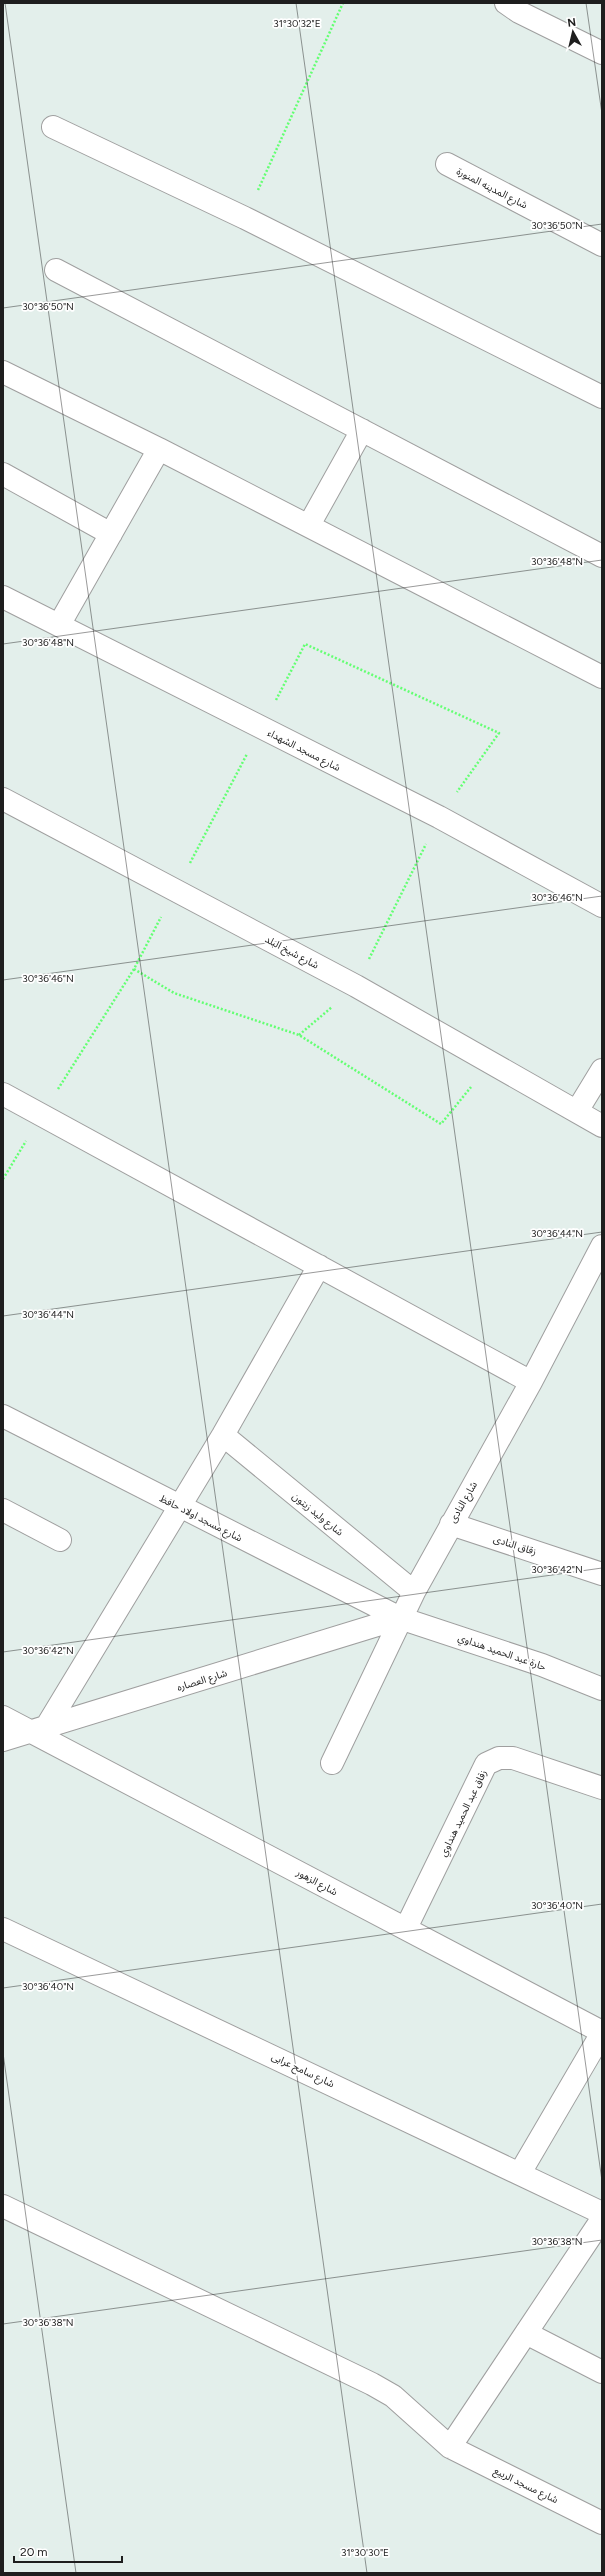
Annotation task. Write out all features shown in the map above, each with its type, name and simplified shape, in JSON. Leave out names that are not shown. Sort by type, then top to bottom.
[{"type":"street","points":[[506,3],[519,12],[602,53]]},
{"type":"street","points":[[53,127],[245,218],[602,397]]},
{"type":"street","name":"شارع المدينه المنورة","points":[[447,164],[602,245]]},
{"type":"street","points":[[56,270],[602,556]]},
{"type":"street","points":[[3,372],[159,448],[602,677]]},
{"type":"street","points":[[309,525],[362,430]]},
{"type":"street","points":[[59,625],[159,448]]},
{"type":"street","points":[[3,474],[111,534]]},
{"type":"street","name":"شارع مسجد الشهداء","points":[[3,598],[439,817],[602,906]]},
{"type":"street","name":"شارع شيخ البلد","points":[[3,799],[176,889],[356,986],[602,1126]]},
{"type":"street","points":[[577,1111],[602,1070]]},
{"type":"street","points":[[3,1094],[43,1114],[531,1382]]},
{"type":"street","name":"شارع النادى","points":[[332,1763],[400,1618],[531,1382],[602,1246]]},
{"type":"street","points":[[38,1731],[223,1435],[319,1266]]},
{"type":"street","name":"شارع مسجد اولاد حافظ","points":[[3,1416],[179,1507],[400,1618]]},
{"type":"street","name":"شارع وليد زيتون","points":[[223,1435],[414,1592]]},
{"type":"street","points":[[3,1510],[60,1540]]},
{"type":"street","name":"زقاق النادى","points":[[451,1524],[602,1574]]},
{"type":"street","name":"حارة عبد الحميد هنداوي","points":[[400,1618],[542,1665],[602,1689]]},
{"type":"street","name":"شارع العصاره","points":[[3,1740],[38,1731],[400,1618]]},
{"type":"street","name":"شارع الزهور","points":[[3,1717],[38,1731],[602,2033]]},
{"type":"street","name":"زقاق عبد الحميد هنداوي","points":[[406,1928],[486,1764],[499,1758],[513,1758],[602,1788]]},
{"type":"street","name":"شارع سامح عرابى","points":[[3,1929],[602,2213]]},
{"type":"street","points":[[520,2173],[602,2033]]},
{"type":"street","name":"شارع مسجد الربيع","points":[[3,2206],[372,2384],[393,2396],[450,2448],[602,2523]]},
{"type":"street","points":[[450,2448],[602,2220]]},
{"type":"street","points":[[526,2333],[602,2372]]},
{"type":"path","points":[[245,218],[343,3]]},
{"type":"path","points":[[299,1035],[356,986],[439,817],[499,733]]},
{"type":"path","points":[[3,1179],[134,970],[176,889]]},
{"type":"path","points":[[134,970],[174,993],[299,1035],[441,1124],[491,1062]]}]
